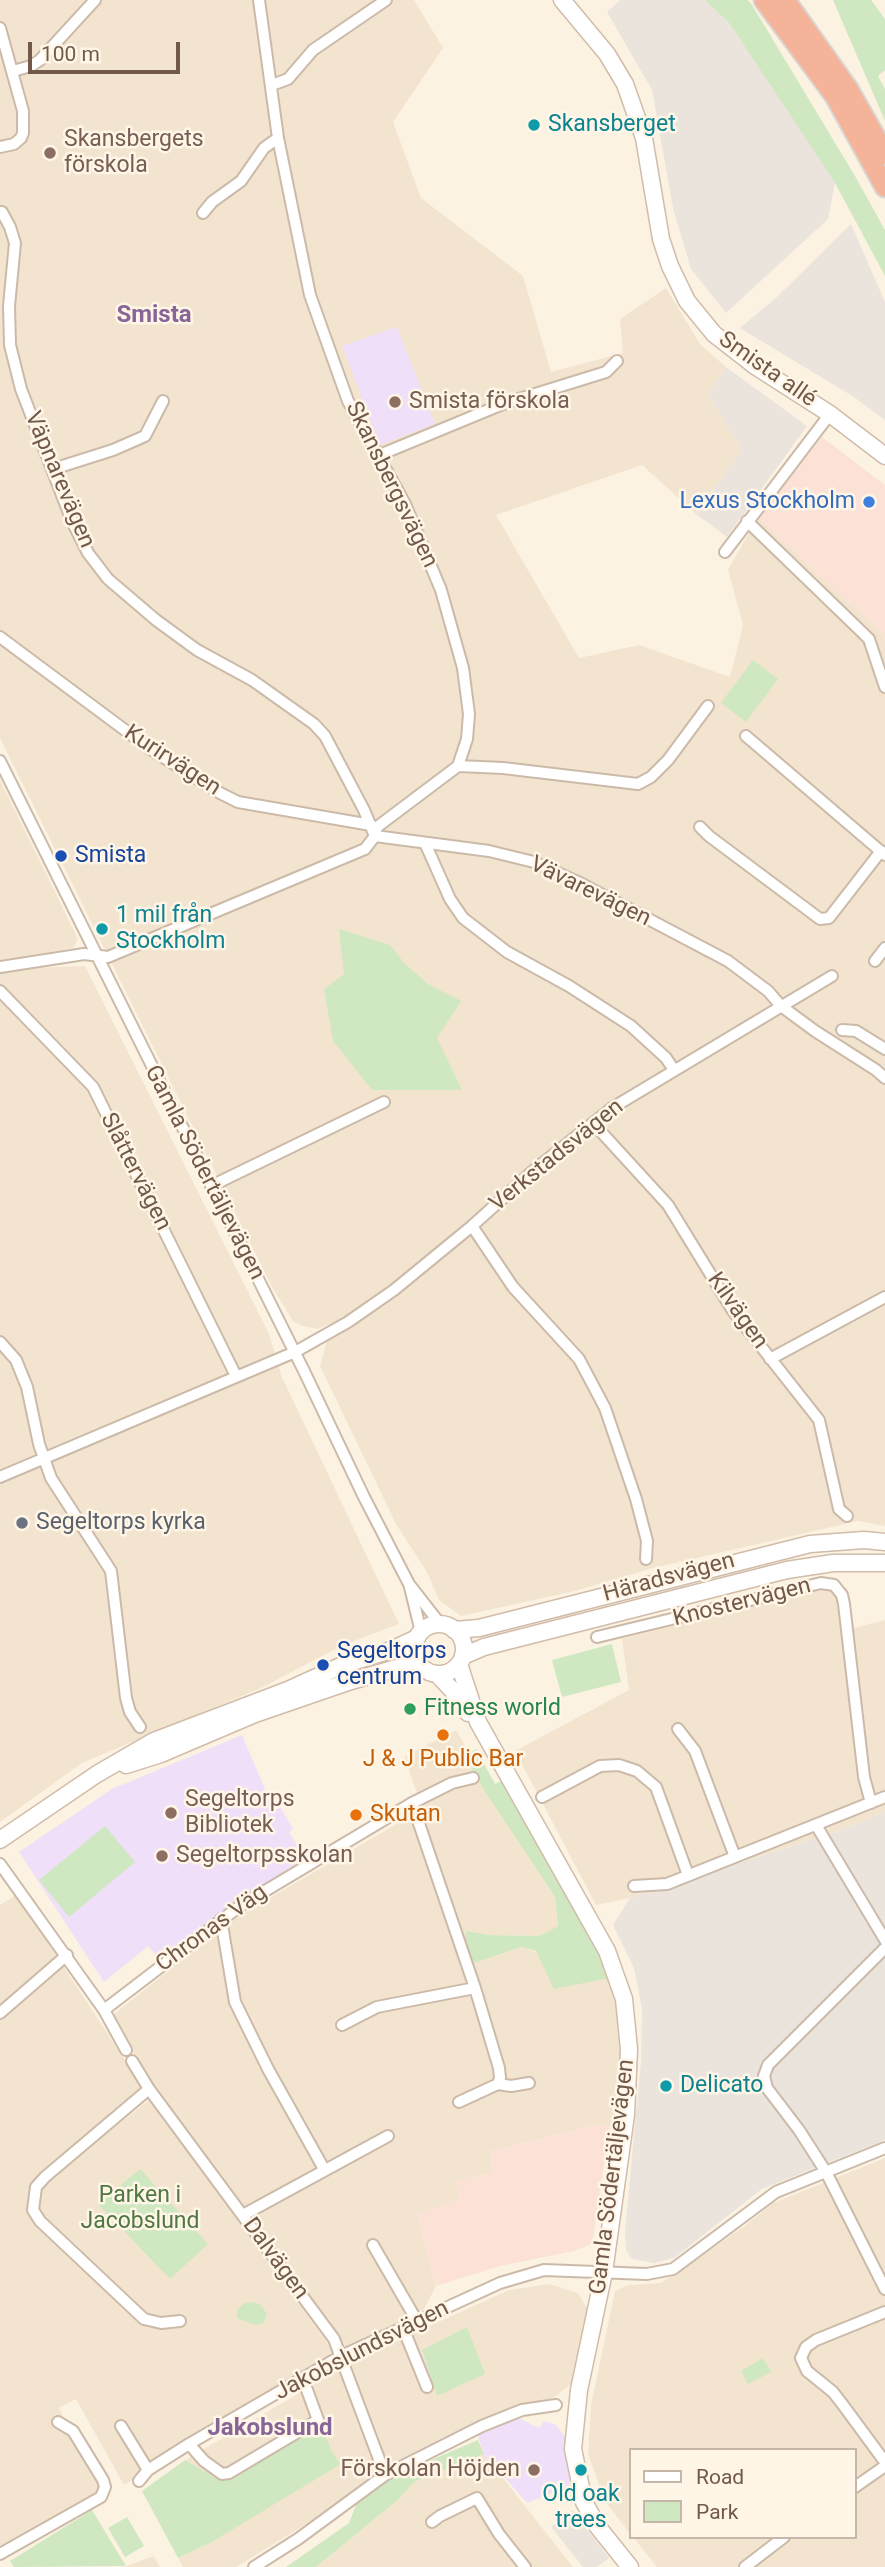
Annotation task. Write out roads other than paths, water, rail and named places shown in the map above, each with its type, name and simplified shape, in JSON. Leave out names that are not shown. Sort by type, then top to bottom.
[{"type":"highway","points":[[764,0],[835,96],[885,187]]},
{"type":"highway","points":[[785,0],[848,89],[885,154]]},
{"type":"street","points":[[13,71],[31,66],[40,60],[95,0]]},
{"type":"street","name":"Skansbergsvägen","points":[[259,0],[278,138],[319,327],[348,401],[405,504],[423,543],[441,590],[463,668],[469,714],[467,739],[458,766]]},
{"type":"street","points":[[272,85],[288,79],[313,50],[386,0]]},
{"type":"street","name":"Smista allé","points":[[562,0],[607,54],[625,84],[644,138],[661,239],[670,267],[687,301],[714,334],[755,366],[830,414],[885,456]]},
{"type":"street","points":[[0,28],[23,111],[23,133],[14,145],[0,147]]},
{"type":"street","points":[[203,214],[212,202],[241,181],[264,148],[278,138]]},
{"type":"street","name":"Väpnarevägen","points":[[0,212],[10,227],[15,243],[9,306],[10,345],[21,389],[72,521],[88,553],[108,579],[156,620],[197,650],[252,680],[314,724],[324,736],[375,836]]},
{"type":"street","points":[[377,456],[503,404],[606,372],[617,361]]},
{"type":"street","points":[[53,469],[113,450],[145,436],[163,401]]},
{"type":"street","points":[[725,552],[830,414]]},
{"type":"street","points":[[747,521],[869,639],[885,687]]},
{"type":"street","name":"Kurirvägen","points":[[0,637],[149,748],[220,793],[238,802],[371,825]]},
{"type":"street","points":[[0,967],[84,954],[108,957],[365,849],[375,836],[377,827],[458,766],[503,768],[638,784],[668,760],[708,706]]},
{"type":"street","points":[[700,827],[820,919],[829,918],[883,853],[746,736]]},
{"type":"street","name":"Gamla Södertäljevägen","points":[[0,761],[409,1584],[448,1627]]},
{"type":"street","name":"Vävarevägen","points":[[375,836],[489,851],[534,862],[727,961],[768,991],[780,1006],[876,1070],[885,1079]]},
{"type":"street","points":[[425,844],[450,899],[463,918],[507,952],[569,986],[631,1026],[666,1058],[674,1070]]},
{"type":"street","points":[[875,961],[885,948]]},
{"type":"street","name":"Verkstadsvägen","points":[[0,1477],[295,1352],[348,1322],[393,1291],[533,1171],[612,1108],[832,976]]},
{"type":"street","name":"Slåttervägen","points":[[0,991],[93,1087],[236,1376]]},
{"type":"street","points":[[842,1030],[856,1031],[885,1049]]},
{"type":"street","points":[[211,1186],[384,1102]]},
{"type":"street","name":"Kilvägen","points":[[593,1123],[668,1205],[733,1311],[819,1420],[839,1509],[847,1516]]},
{"type":"street","points":[[472,1226],[513,1287],[579,1359],[605,1408],[648,1541],[646,1559]]},
{"type":"street","points":[[770,1359],[885,1297]]},
{"type":"street","points":[[0,1342],[16,1360],[27,1387],[43,1458],[51,1478],[111,1571],[126,1698],[140,1727]]},
{"type":"street","name":"Häradsvägen","points":[[448,1627],[479,1628],[797,1546],[839,1541],[885,1542]]},
{"type":"street","name":"Häradsvägen","points":[[461,1660],[484,1647],[787,1570],[833,1563],[885,1563]]},
{"type":"street","name":"Knostervägen","points":[[597,1637],[821,1583],[834,1585],[842,1595],[844,1604],[864,1777],[872,1802]]},
{"type":"street","name":"Gamla Södertäljevägen","points":[[409,1584],[419,1635]]},
{"type":"street","points":[[0,1840],[97,1774],[154,1741],[288,1690],[345,1664],[391,1650],[430,1626],[448,1627],[463,1644],[461,1660],[448,1672],[437,1674],[426,1671],[414,1651],[419,1635]]},
{"type":"street","name":"Gamla Södertäljevägen","points":[[461,1660],[478,1722],[607,1951],[624,1999],[629,2049],[626,2115],[604,2272],[579,2390],[573,2449],[584,2502],[598,2527],[627,2566]]},
{"type":"street","points":[[97,1774],[161,1754],[255,1714],[351,1681],[397,1668],[420,1665]]},
{"type":"street","name":"Gamla Södertäljevägen","points":[[437,1674],[453,1691],[464,1709],[478,1722]]},
{"type":"street","points":[[678,1729],[695,1751],[735,1857]]},
{"type":"street","points":[[542,1797],[600,1766],[619,1766],[637,1771],[656,1787],[688,1875]]},
{"type":"street","name":"Chronas Väg","points":[[104,2010],[221,1919],[267,1889],[412,1803],[452,1783],[473,1779]]},
{"type":"street","points":[[634,1886],[667,1884],[885,1797]]},
{"type":"street","points":[[412,1803],[475,1988],[499,2068],[498,2084]]},
{"type":"street","points":[[816,1825],[885,1940]]},
{"type":"street","points":[[0,1864],[67,1955],[104,2010],[126,2050]]},
{"type":"street","points":[[221,1919],[235,2001],[268,2068],[324,2169]]},
{"type":"street","points":[[885,1948],[768,2065],[764,2076],[766,2088],[799,2130],[826,2172],[885,2289]]},
{"type":"street","points":[[0,2013],[67,1955]]},
{"type":"street","points":[[342,2025],[377,2007],[475,1988]]},
{"type":"street","name":"Dalvägen","points":[[132,2061],[149,2089],[334,2339],[385,2475]]},
{"type":"street","points":[[459,2102],[498,2084],[511,2086],[529,2083]]},
{"type":"street","points":[[149,2089],[45,2177],[36,2187],[33,2210],[40,2221],[145,2319],[161,2323],[180,2321]]},
{"type":"street","points":[[243,2215],[388,2136]]},
{"type":"street","name":"Jakobslundsvägen","points":[[139,2481],[148,2470],[189,2444],[341,2356],[500,2283],[544,2270],[648,2274],[673,2269],[764,2200],[885,2148]]},
{"type":"street","points":[[373,2245],[417,2321]]},
{"type":"street","points":[[857,2485],[885,2464],[833,2392],[807,2371],[801,2358],[806,2347],[816,2340],[885,2312]]},
{"type":"street","points":[[403,2328],[427,2387]]},
{"type":"street","points":[[189,2444],[204,2461],[222,2474],[229,2473],[318,2420],[303,2379]]},
{"type":"street","points":[[254,2567],[298,2539],[385,2475],[482,2426],[522,2410],[556,2405]]},
{"type":"street","points":[[1,2552],[101,2497],[106,2487],[73,2431],[58,2422]]},
{"type":"street","points":[[121,2426],[148,2470]]},
{"type":"street","points":[[432,2522],[477,2498],[499,2534],[525,2567]]},
{"type":"street","points":[[745,2567],[781,2539]]},
{"type":"place","name":"Skansberget","points":[[534,125]]},
{"type":"place","name":"Skansbergets förskola","points":[[50,153]]},
{"type":"place","name":"Smista förskola","points":[[395,402]]},
{"type":"place","name":"Lexus Stockholm","points":[[869,502]]},
{"type":"place","name":"Smista","points":[[61,856]]},
{"type":"place","name":"1 mil från Stockholm","points":[[102,929]]},
{"type":"place","name":"Segeltorps kyrka","points":[[22,1523]]},
{"type":"place","name":"Segeltorps centrum","points":[[323,1665]]},
{"type":"place","name":"Fitness world","points":[[410,1709]]},
{"type":"place","name":"J & J Public Bar","points":[[443,1735]]},
{"type":"place","name":"Segeltorps Bibliotek","points":[[171,1813]]},
{"type":"place","name":"Skutan","points":[[356,1815]]},
{"type":"place","name":"Segeltorpsskolan","points":[[162,1856]]},
{"type":"place","name":"Delicato","points":[[666,2086]]},
{"type":"place","name":"Förskolan Höjden","points":[[534,2470]]},
{"type":"place","name":"Old oak trees","points":[[581,2470]]},
{"type":"district","name":"Smista","points":[[154,316]]},
{"type":"district","name":"Jakobslund","points":[[270,2429]]},
{"type":"park label","name":"Parken i Jacobslund","points":[[140,2209]]}]
